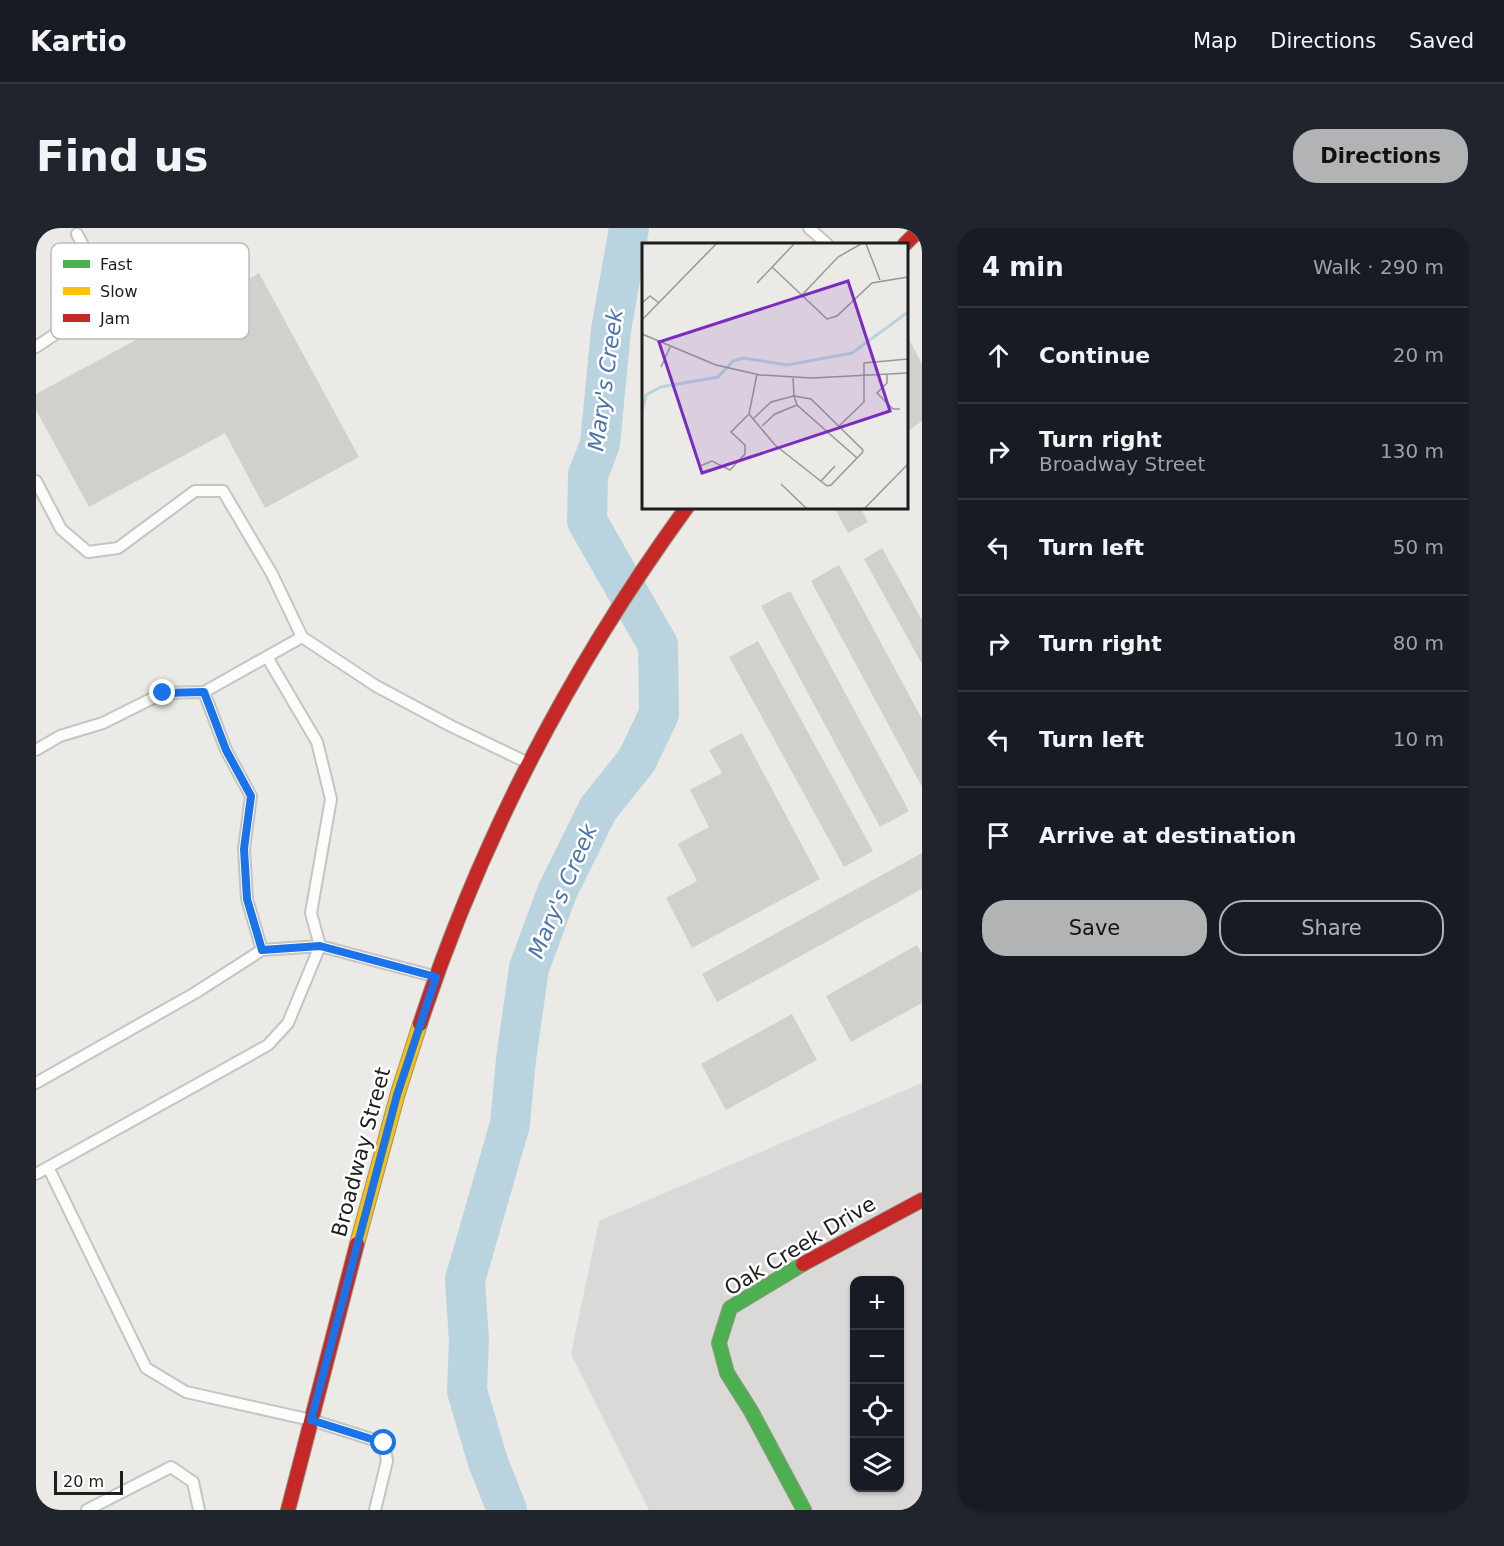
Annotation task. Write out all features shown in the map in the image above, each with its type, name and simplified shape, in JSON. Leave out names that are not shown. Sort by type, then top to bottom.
[{"type":"main road","points":[[906,243],[921,228]]},
{"type":"main road","name":"Broadway Street","points":[[288,1510],[397,1095],[436,977],[482,861],[529,763],[588,656],[668,532],[686,508]]},
{"type":"main road","name":"Oak Creek Drive","points":[[804,1510],[751,1411],[727,1374],[719,1343],[730,1308],[788,1273],[922,1200]]},
{"type":"lane","points":[[809,228],[826,243]]},
{"type":"lane","points":[[77,234],[82,243]]},
{"type":"lane","points":[[36,347],[51,337]]},
{"type":"lane","points":[[36,481],[61,529],[88,552],[118,548],[195,492],[223,491],[272,574],[302,637],[376,686],[451,726],[529,763]]},
{"type":"lane","points":[[36,750],[60,736],[104,723],[163,693],[204,692],[302,637]]},
{"type":"lane","points":[[36,1174],[268,1045],[288,1023],[320,946],[311,913],[331,798],[317,742],[267,657]]},
{"type":"lane","points":[[204,692],[226,750],[251,796],[244,849],[247,899],[262,950]]},
{"type":"lane","points":[[36,1083],[195,993],[262,950],[320,946],[436,977]]},
{"type":"lane","points":[[48,1167],[146,1368],[186,1392],[311,1420],[384,1443],[387,1461],[375,1510]]},
{"type":"lane","points":[[87,1510],[171,1467],[193,1482],[199,1510]]},
{"type":"shaded area","points":[[922,1083],[922,1510],[649,1510],[571,1354],[599,1221]]},
{"type":"building","points":[[259,273],[359,457],[265,508],[225,433],[89,507],[36,410],[36,394],[137,339],[249,339],[249,278]]},
{"type":"building","points":[[907,335],[922,364],[922,421],[907,431]]},
{"type":"building","points":[[835,508],[861,508],[868,522],[848,533]]},
{"type":"building","points":[[882,548],[922,620],[922,664],[864,559]]},
{"type":"building","points":[[839,565],[922,719],[922,787],[811,581]]},
{"type":"building","points":[[790,591],[909,811],[880,827],[761,606]]},
{"type":"building","points":[[758,641],[873,851],[844,867],[729,657]]},
{"type":"building","points":[[742,733],[820,879],[692,948],[666,898],[697,881],[678,844],[709,827],[690,790],[722,773],[709,750]]},
{"type":"building","points":[[922,853],[922,889],[717,1002],[702,974]]},
{"type":"building","points":[[917,945],[922,954],[922,1003],[851,1042],[826,996]]},
{"type":"building","points":[[792,1014],[817,1060],[726,1110],[701,1064]]},
{"type":"waterway","name":"Mary's Creek","points":[[507,1510],[488,1462],[467,1391],[469,1341],[465,1280],[510,1124],[516,1059],[529,968],[557,892],[598,809],[637,760],[659,714],[658,645],[587,521],[588,475],[600,444],[611,330],[629,228]]},
{"type":"traffic: fast","points":[[803,1264],[730,1308],[719,1343],[727,1373],[751,1411],[804,1510]]},
{"type":"traffic: slow","points":[[357,1244],[398,1093],[420,1024]]},
{"type":"traffic: jam","points":[[906,243],[921,228]]},
{"type":"traffic: jam","points":[[420,1024],[471,887],[533,755],[605,628],[686,508]]},
{"type":"traffic: jam","points":[[803,1264],[922,1200]]},
{"type":"traffic: jam","points":[[288,1510],[357,1244]]},
{"type":"route","points":[[163,693],[204,692],[226,750],[251,796],[244,849],[247,899],[262,950],[320,946],[436,977],[397,1095],[311,1420],[384,1443]]}]
